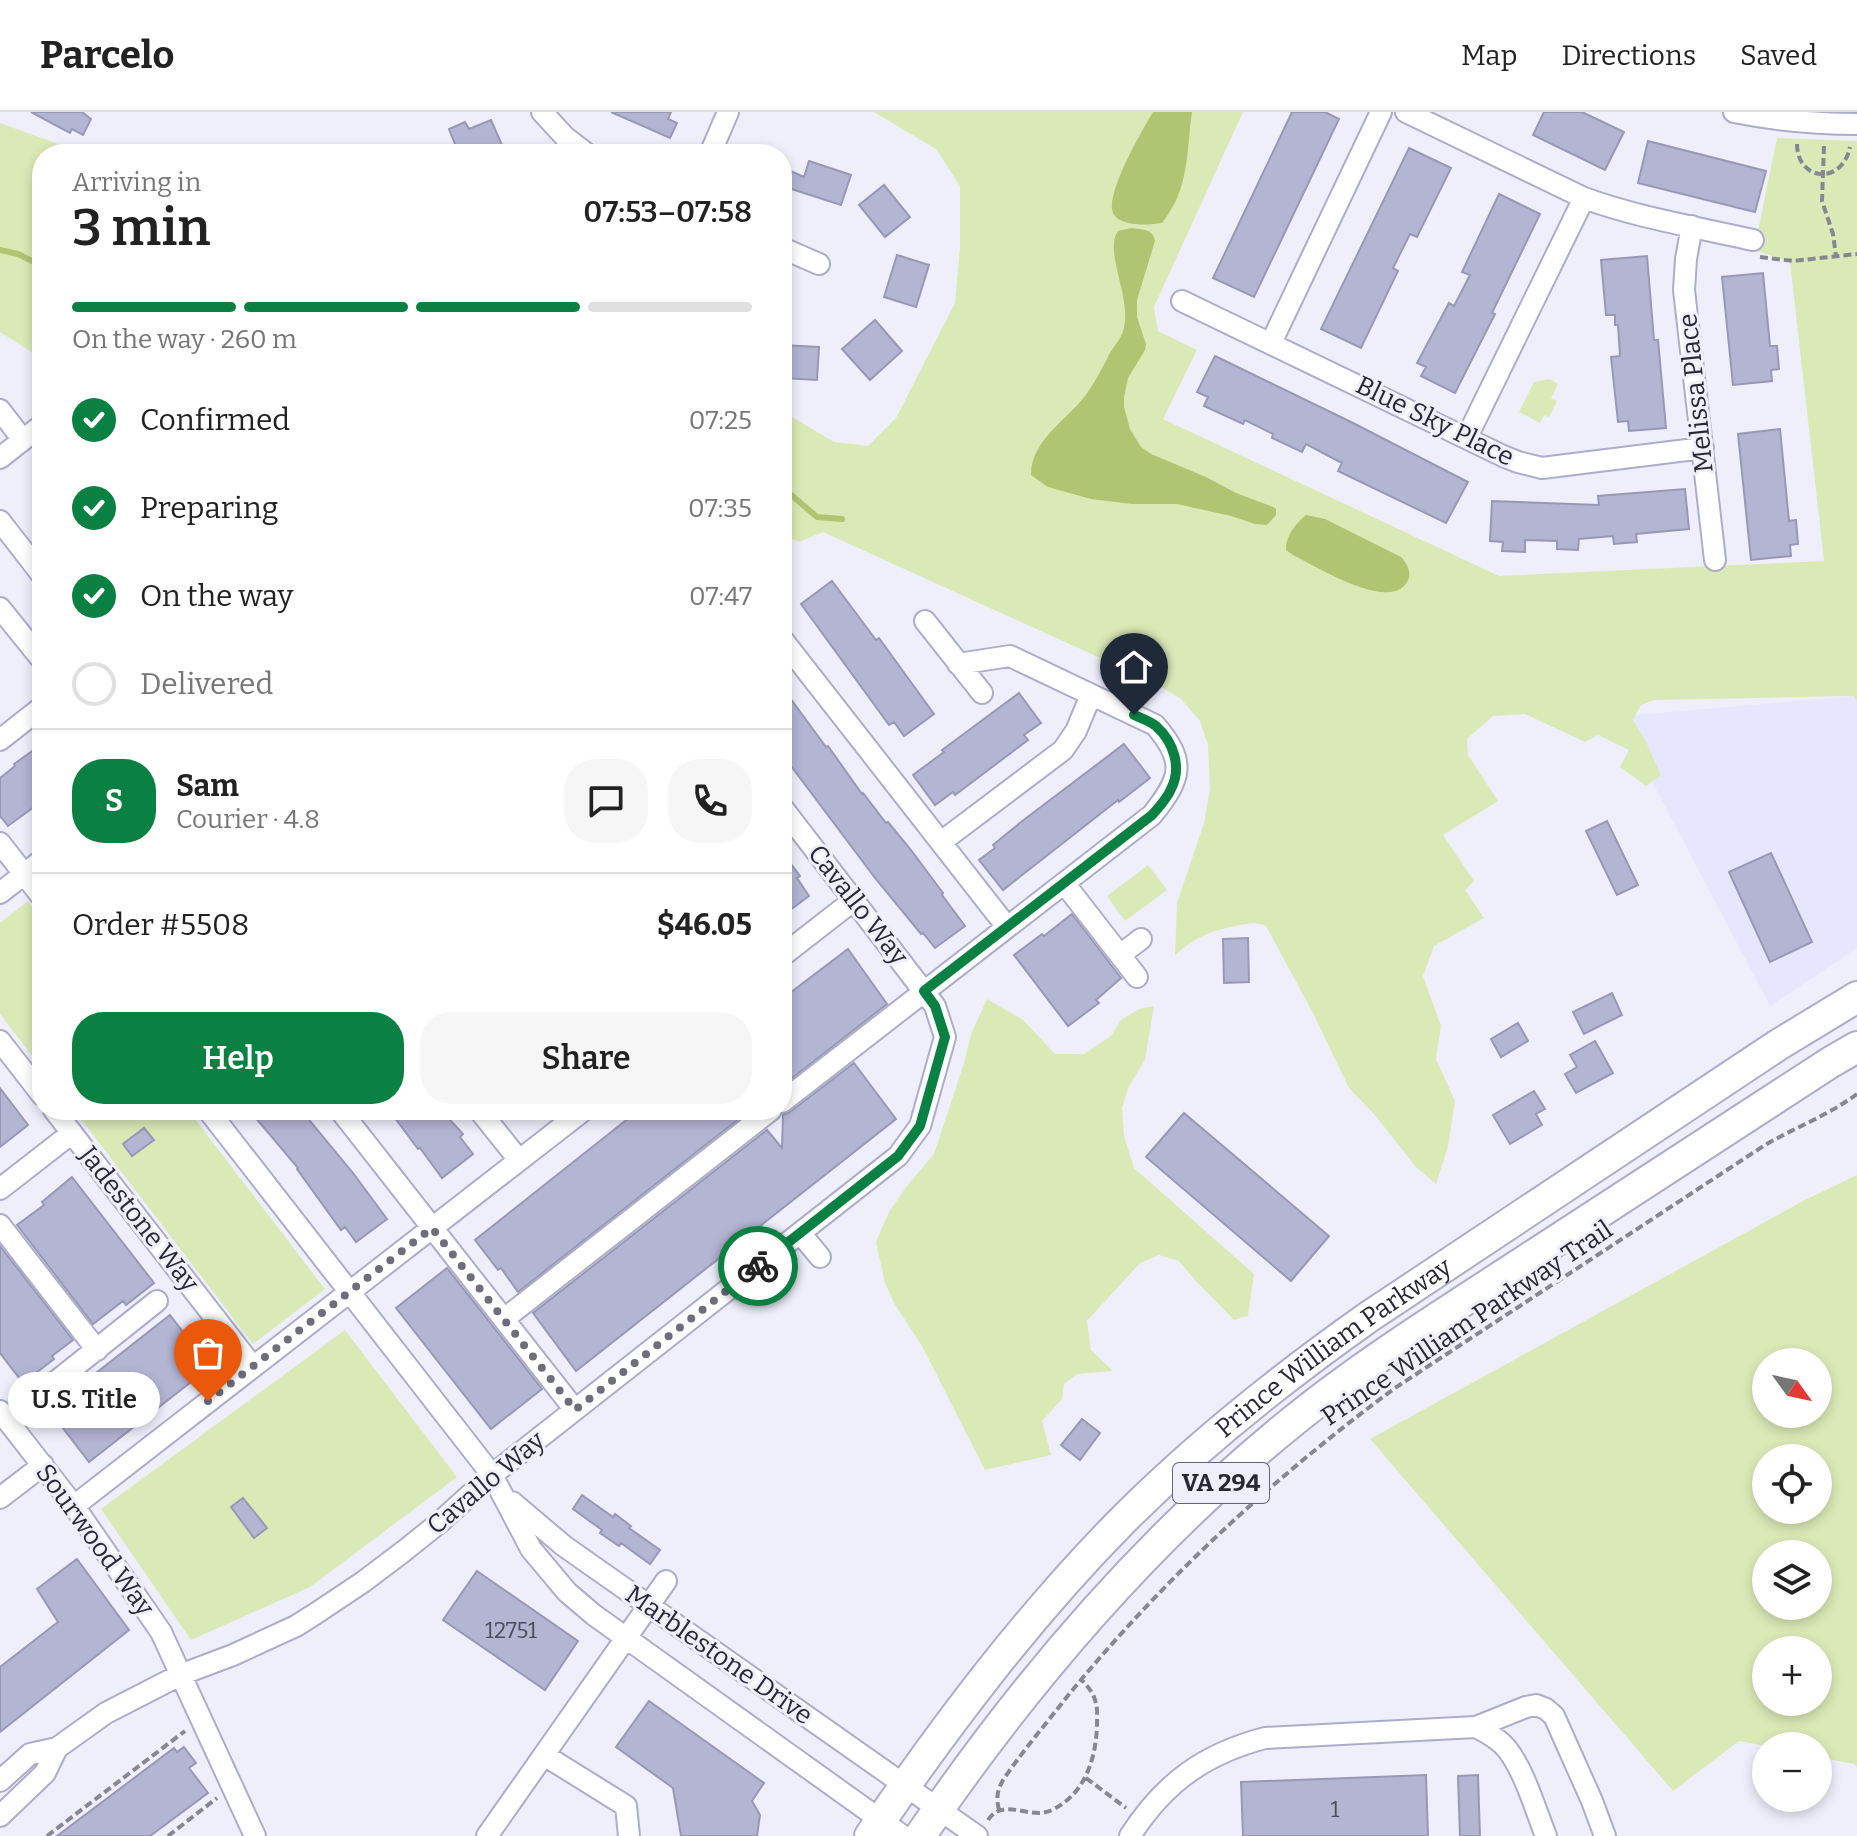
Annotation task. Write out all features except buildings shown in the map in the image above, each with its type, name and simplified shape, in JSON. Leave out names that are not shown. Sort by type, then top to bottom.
[{"type":"highway","name":"Prince William Parkway","points":[[884,1831],[905,1786],[1028,1626],[1083,1562],[1161,1483],[1227,1425],[1370,1316],[1778,1045],[1857,997]]},
{"type":"highway","name":"Prince William Parkway","points":[[920,1836],[1029,1687],[1107,1595],[1169,1531],[1281,1431],[1381,1355],[1857,1047]]},
{"type":"street","points":[[542,112],[574,144]]},
{"type":"street","points":[[714,144],[728,112]]},
{"type":"street","points":[[1271,343],[1381,112]]},
{"type":"street","points":[[1406,112],[1584,198],[1614,209],[1692,226],[1754,248]]},
{"type":"street","points":[[1734,112],[1768,119],[1857,124]]},
{"type":"street","points":[[1467,437],[1584,198]]},
{"type":"street","name":"Melissa Place","points":[[1692,226],[1684,290],[1715,560]]},
{"type":"street","points":[[792,252],[819,264]]},
{"type":"street","name":"Blue Sky Place","points":[[1182,301],[1503,456],[1535,467],[1703,448]]},
{"type":"street","points":[[0,410],[23,440]]},
{"type":"street","points":[[0,458],[32,433]]},
{"type":"street","points":[[0,521],[32,562]]},
{"type":"street","points":[[0,608],[32,648]]},
{"type":"street","points":[[925,621],[982,693]]},
{"type":"street","points":[[792,652],[1007,927]]},
{"type":"street","points":[[792,1094],[1152,815],[1170,793],[1177,775],[1168,740],[1155,725],[1010,656],[958,664]]},
{"type":"street","points":[[941,842],[1063,750],[1076,731],[1091,695]]},
{"type":"street","points":[[0,740],[32,715]]},
{"type":"street","name":"Cavallo Way","points":[[0,1781],[30,1754],[57,1748],[106,1713],[180,1675],[296,1626],[333,1602],[404,1551],[492,1475],[898,1156],[920,1126],[945,1037],[935,1006],[792,820]]},
{"type":"street","points":[[0,843],[32,884]]},
{"type":"street","points":[[0,893],[32,868]]},
{"type":"street","points":[[1064,883],[1137,977]]},
{"type":"street","points":[[792,948],[854,900]]},
{"type":"street","points":[[1120,955],[1141,939]]},
{"type":"street","points":[[0,1041],[32,1082]]},
{"type":"street","name":"Jadestone Way","points":[[62,1120],[253,1367]]},
{"type":"street","name":"Marblestone Drive","points":[[216,1120],[492,1475],[531,1549],[567,1592],[884,1831]]},
{"type":"street","points":[[348,1120],[575,1410]]},
{"type":"street","points":[[487,1120],[519,1160]]},
{"type":"street","points":[[74,1506],[571,1120]]},
{"type":"street","points":[[504,1319],[758,1120]]},
{"type":"street","points":[[0,1189],[72,1133]]},
{"type":"street","points":[[0,1225],[97,1350]]},
{"type":"street","points":[[800,1233],[820,1257]]},
{"type":"street","points":[[34,1399],[157,1301]]},
{"type":"street","name":"Sourwood Way","points":[[0,1411],[74,1506],[161,1632],[255,1836]]},
{"type":"street","points":[[0,1498],[43,1465]]},
{"type":"street","name":"Marblestone Drive","points":[[503,1495],[564,1546],[977,1836]]},
{"type":"street","points":[[487,1836],[666,1581]]},
{"type":"street","points":[[1120,1836],[1135,1828],[1160,1795],[1191,1770],[1243,1744],[1265,1738],[1476,1727],[1536,1705],[1554,1716],[1605,1836]]},
{"type":"street","points":[[1476,1727],[1506,1747],[1516,1763],[1546,1836]]},
{"type":"street","name":"Cavallo Way","points":[[0,1816],[45,1773],[57,1748]]},
{"type":"street","points":[[544,1755],[626,1806],[629,1836]]},
{"type":"path","points":[[1797,144],[1803,165],[1822,174],[1833,172],[1843,165],[1850,147]]},
{"type":"path","points":[[1824,146],[1822,206],[1833,234],[1836,256]]},
{"type":"path","points":[[1754,248],[1788,261],[1857,254]]},
{"type":"path","name":"Prince William Parkway Trail","points":[[999,1810],[997,1792],[1003,1780],[1081,1679],[1201,1550],[1269,1489],[1360,1415],[1450,1352],[1754,1152],[1792,1129],[1836,1109],[1857,1094]]},
{"type":"path","points":[[992,1814],[1007,1808],[1037,1813],[1053,1810],[1076,1792],[1086,1778],[1096,1745],[1097,1716],[1092,1692],[1081,1679]]},
{"type":"path","points":[[47,1836],[182,1733]]},
{"type":"path","points":[[1086,1778],[1135,1828]]},
{"type":"path","points":[[168,1836],[218,1797]]},
{"type":"shaded area","points":[[874,112],[1243,112],[1154,307],[1158,331],[1197,350],[1163,419],[1499,576],[1824,561],[1790,262],[1754,250],[1777,138],[1857,141],[1857,701],[1854,696],[1655,700],[1641,705],[1633,720],[1661,775],[1646,786],[1620,767],[1629,750],[1598,735],[1585,742],[1525,714],[1493,716],[1467,739],[1468,755],[1498,801],[1443,835],[1474,881],[1465,890],[1484,918],[1434,946],[1423,976],[1441,1026],[1436,1059],[1455,1101],[1448,1147],[1436,1184],[1416,1167],[1349,1088],[1266,926],[1251,923],[1213,932],[1198,938],[1175,955],[1177,903],[1204,823],[1210,789],[1208,745],[1200,721],[1181,699],[1153,682],[823,532],[799,542],[792,539],[792,417],[834,442],[868,446],[896,418],[955,303],[960,247],[960,186],[936,149]]},
{"type":"shaded area","points":[[1153,112],[1192,112],[1182,183],[1178,197],[1162,223],[1144,225],[1124,222],[1114,215],[1114,194],[1125,164]]},
{"type":"shaded area","points":[[0,123],[58,144],[32,144],[32,352],[0,332]]},
{"type":"shaded area","points":[[1131,228],[1149,232],[1155,241],[1137,300],[1137,317],[1145,350],[1128,378],[1124,397],[1130,429],[1141,447],[1151,454],[1276,509],[1276,515],[1267,525],[1177,504],[1132,504],[1091,499],[1048,487],[1031,475],[1043,441],[1085,396],[1120,338],[1125,311],[1114,241],[1118,231]]},
{"type":"shaded area","points":[[1549,379],[1558,384],[1551,398],[1557,401],[1549,417],[1544,415],[1540,423],[1519,412],[1534,382]]},
{"type":"shaded area","points":[[1306,515],[1325,519],[1401,557],[1409,571],[1408,580],[1400,589],[1387,592],[1371,590],[1335,577],[1293,555],[1286,550],[1287,540]]},
{"type":"shaded area","points":[[1854,696],[1857,701],[1857,948],[1770,1006],[1657,791],[1623,716]]},
{"type":"shaded area","points":[[1148,865],[1167,890],[1125,921],[1107,896]]},
{"type":"shaded area","points":[[28,901],[32,906],[32,1056],[0,1014],[0,923]]},
{"type":"shaded area","points":[[987,999],[1023,1020],[1055,1054],[1084,1054],[1111,1036],[1121,1020],[1139,1009],[1154,1006],[1145,1060],[1128,1088],[1122,1108],[1124,1136],[1134,1168],[1254,1274],[1248,1316],[1234,1320],[1179,1261],[1159,1255],[1140,1263],[1087,1321],[1091,1350],[1113,1371],[1077,1374],[1064,1384],[1062,1399],[1042,1421],[1051,1455],[985,1470],[922,1346],[894,1303],[885,1283],[876,1242],[889,1212],[934,1154],[971,1034]]},
{"type":"shaded area","points":[[82,1120],[196,1120],[325,1289],[253,1344]]},
{"type":"shaded area","points":[[1857,1175],[1857,1767],[1832,1760],[1832,1732],[1752,1732],[1752,1743],[1739,1741],[1673,1791],[1370,1439],[1803,1201]]},
{"type":"shaded area","points":[[345,1330],[457,1477],[310,1587],[191,1640],[101,1509]]},
{"type":"waterway","points":[[0,250],[32,261]]},
{"type":"waterway","points":[[792,496],[817,517],[842,519]]},
{"type":"way so far","points":[[208,1401],[432,1228],[575,1410],[758,1266]]},
{"type":"place","name":"U.S. Title","points":[[208,1401]]},
{"type":"route","points":[[758,1266],[898,1156],[920,1126],[945,1037],[935,1006],[924,991],[1152,815],[1170,793],[1177,775],[1168,740],[1155,725],[1134,715]]}]
